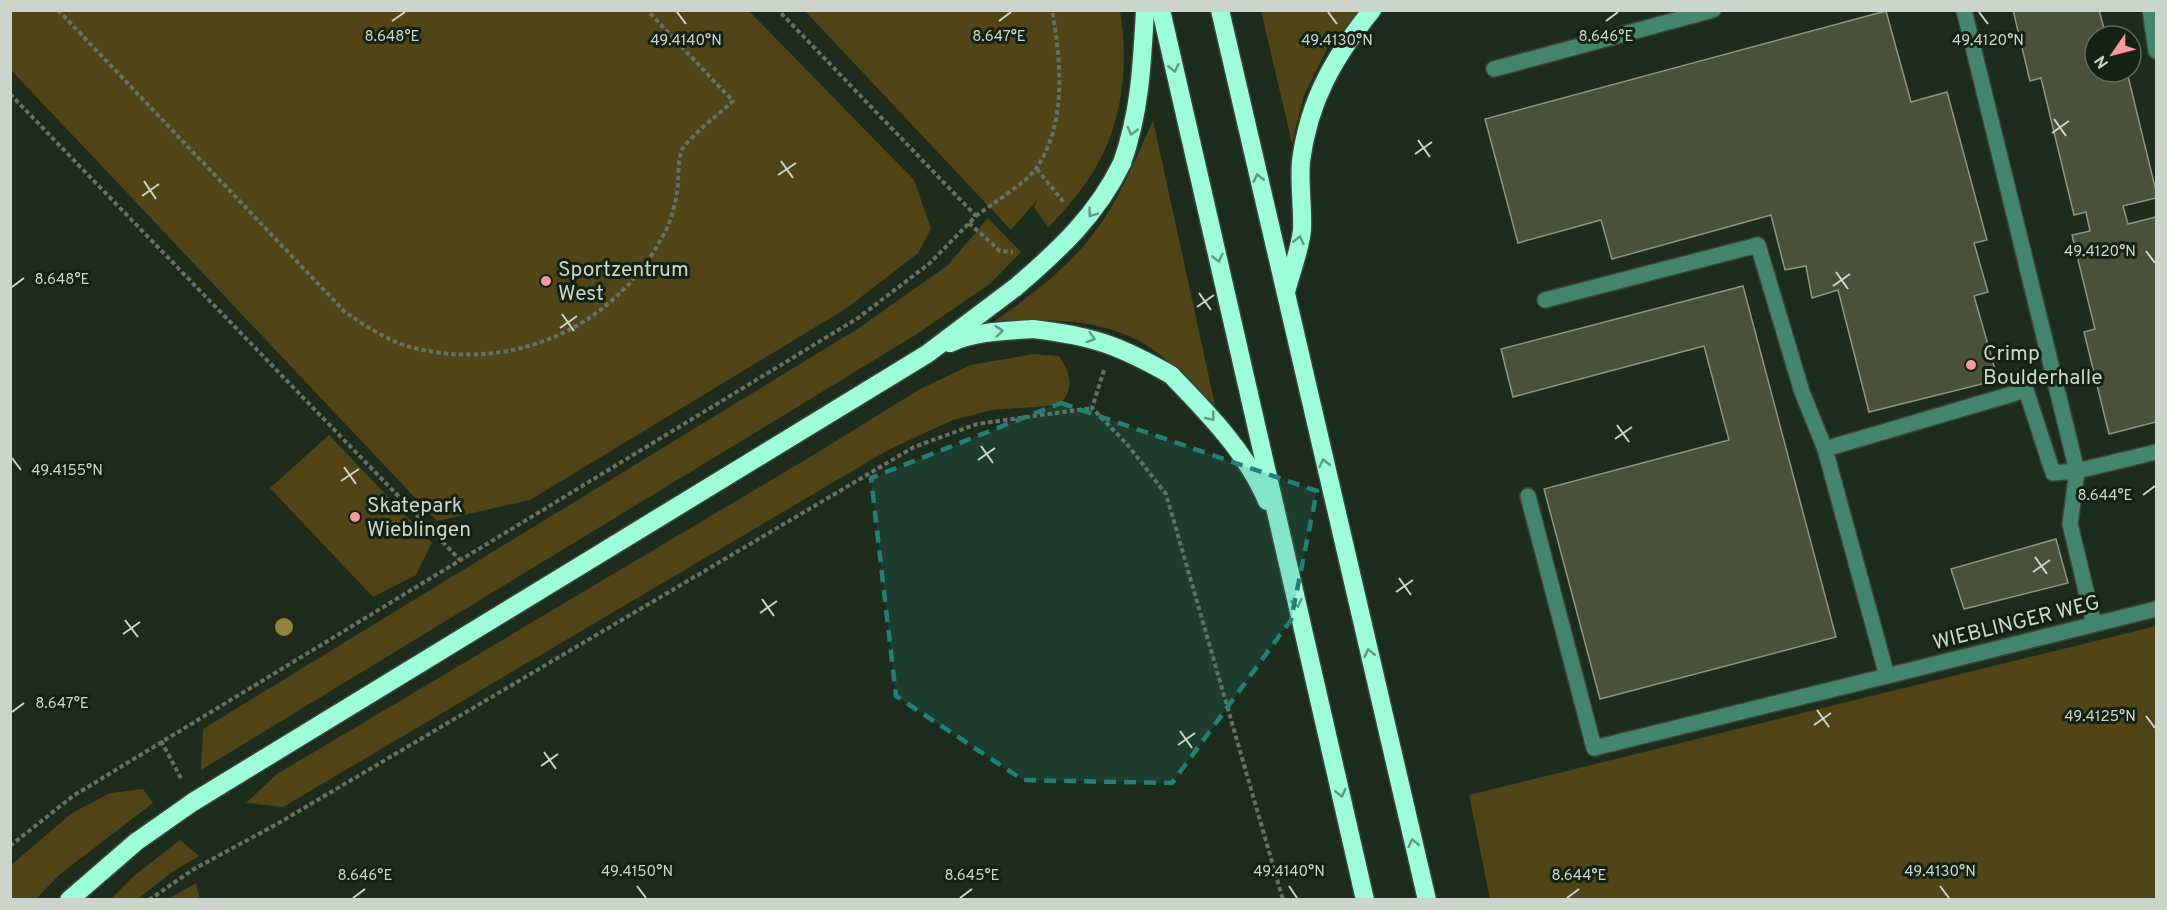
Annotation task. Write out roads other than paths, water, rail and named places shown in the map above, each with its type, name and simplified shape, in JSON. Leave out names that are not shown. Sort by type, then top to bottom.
[{"type":"highway","points":[[76,896],[136,842],[193,802],[927,354],[1017,287],[1083,225],[1108,191],[1122,164],[1134,128],[1145,10]]},
{"type":"highway","points":[[1161,10],[1365,900]]},
{"type":"highway","points":[[1220,10],[1427,900]]},
{"type":"highway","points":[[1285,297],[1302,232],[1301,162],[1311,113],[1325,77],[1343,46],[1372,10]]},
{"type":"highway","points":[[927,354],[963,337],[995,331],[1033,329],[1082,335],[1128,350],[1171,375],[1207,412],[1239,453],[1266,498],[1284,546]]},
{"type":"street","points":[[1494,69],[1713,10]]},
{"type":"street","points":[[1964,10],[2077,471],[2070,524],[2094,624]]},
{"type":"street","points":[[2150,10],[2157,51]]},
{"type":"street","points":[[1545,300],[1758,245],[1802,392],[1825,449],[1887,676]]},
{"type":"street","points":[[1825,449],[2026,390],[2053,473],[2077,471],[2157,452]]},
{"type":"street","name":"WIEBLINGER WEG","points":[[1528,496],[1594,748],[2157,609]]},
{"type":"place","name":"Sportzentrum West","points":[[546,281]]},
{"type":"place","name":"Crimp Boulderhalle","points":[[1971,365]]},
{"type":"place","name":"Skatepark Wieblingen","points":[[355,517]]}]
